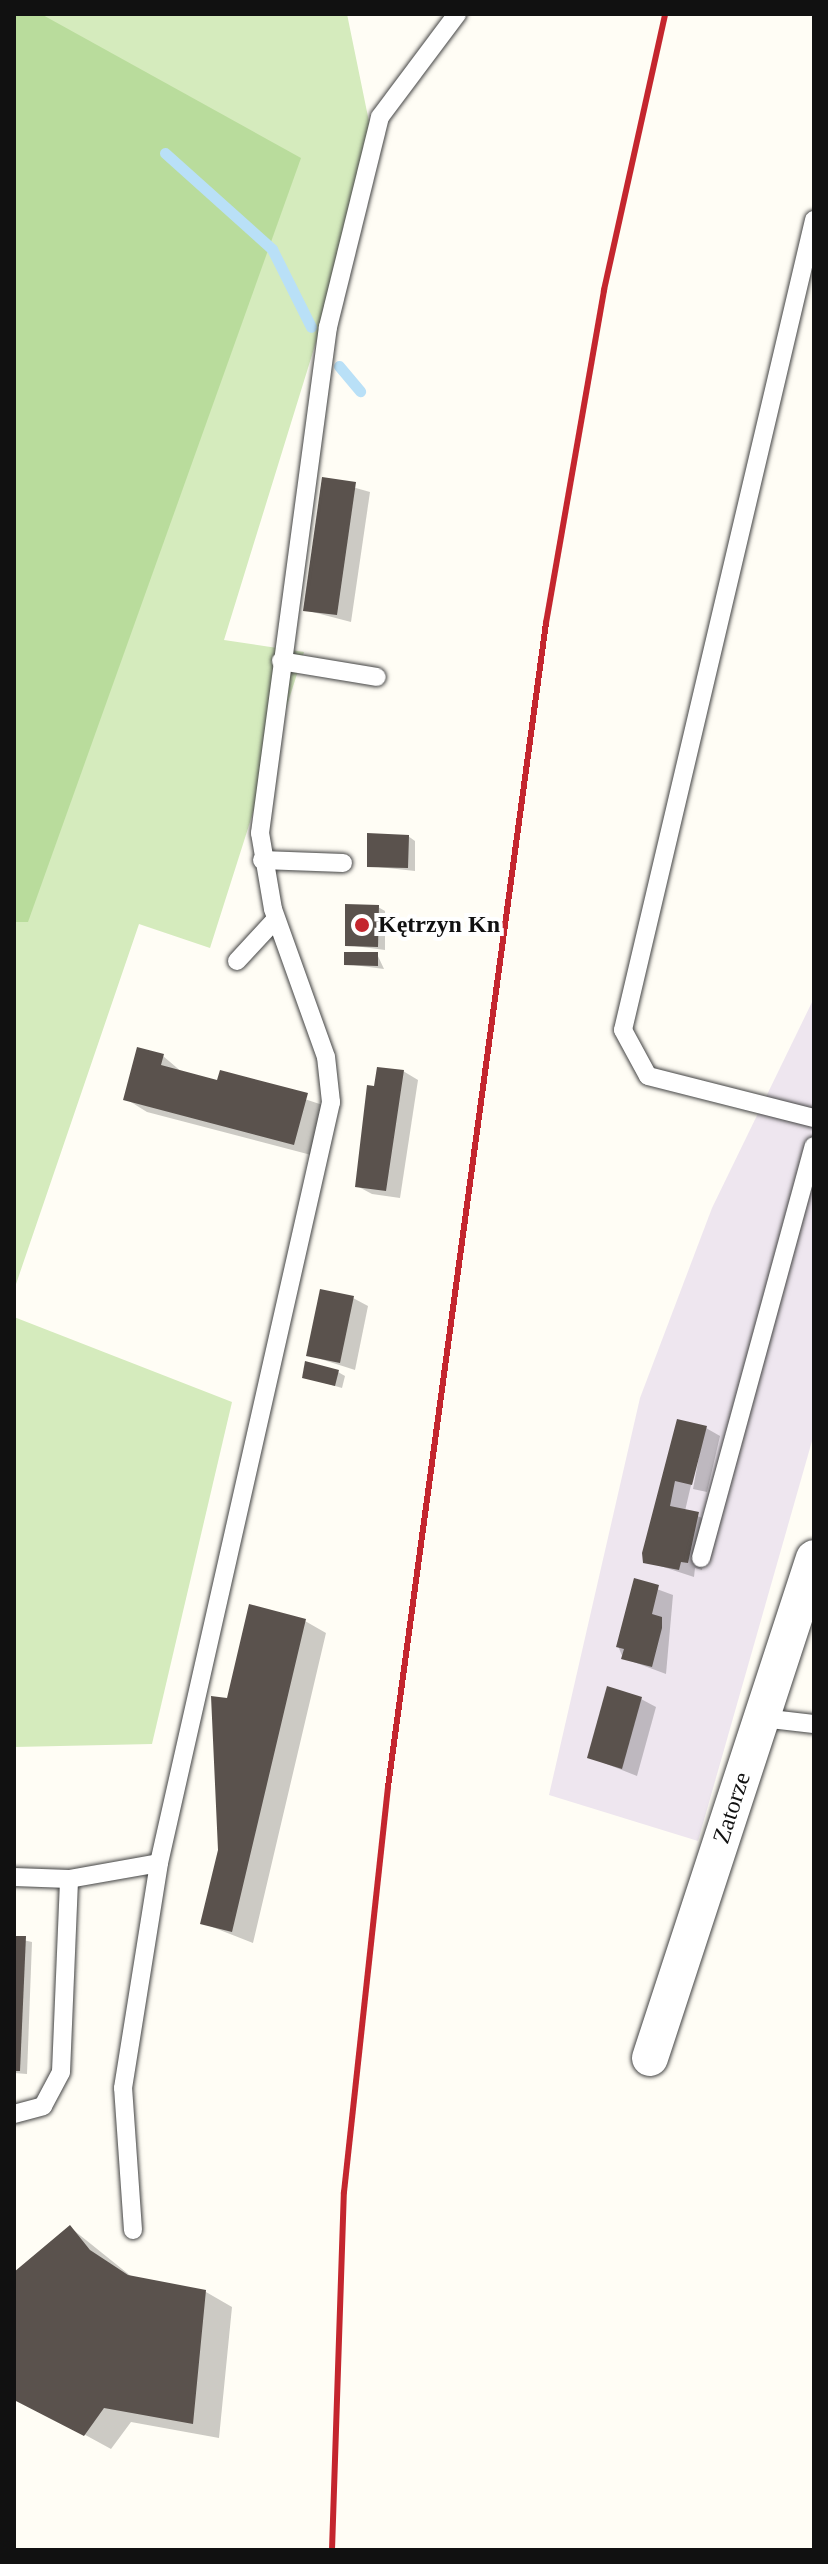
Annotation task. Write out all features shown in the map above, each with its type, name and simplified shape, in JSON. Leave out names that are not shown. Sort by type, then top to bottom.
[{"type":"street","name":"Zatorze","points":[[650,2058],[814,1558]]},
{"type":"lane","points":[[133,2230],[123,2088],[159,1863],[331,1102],[326,1057],[275,920],[262,860],[263,776],[328,327],[367,152],[398,88],[457,14]]},
{"type":"lane","points":[[814,220],[623,1030],[648,1076],[814,1118]]},
{"type":"lane","points":[[281,661],[377,677]]},
{"type":"lane","points":[[262,860],[343,863]]},
{"type":"lane","points":[[237,961],[275,920]]},
{"type":"lane","points":[[701,1558],[814,1146]]},
{"type":"lane","points":[[762,1718],[814,1724]]},
{"type":"lane","points":[[14,1877],[69,1879],[159,1863]]},
{"type":"lane","points":[[14,2114],[43,2106],[61,2072],[69,1879]]},
{"type":"shaded area","points":[[814,998],[814,1434],[698,1841],[549,1795],[640,1398],[712,1208]]},
{"type":"green space","points":[[14,14],[347,14],[375,151],[224,640],[304,652],[210,948],[139,924],[14,1290]]},
{"type":"green space","points":[[14,14],[41,14],[301,158],[28,922],[14,922]]},
{"type":"green space","points":[[14,1317],[232,1402],[152,1744],[14,1747]]},
{"type":"building","points":[[322,477],[356,482],[337,615],[303,611]]},
{"type":"building","name":"Kętrzyn Kn","points":[[367,833],[409,835],[408,868],[367,867]]},
{"type":"building","name":"Kętrzyn Kn","points":[[345,904],[379,905],[378,947],[345,946]]},
{"type":"building","name":"Kętrzyn Kn","points":[[344,952],[378,952],[378,966],[344,965]]},
{"type":"building","points":[[137,1047],[164,1054],[161,1065],[217,1080],[220,1070],[308,1093],[294,1145],[123,1100]]},
{"type":"building","points":[[377,1067],[404,1070],[386,1191],[355,1187],[367,1085],[374,1086]]},
{"type":"building","points":[[320,1289],[354,1296],[340,1363],[306,1356]]},
{"type":"building","points":[[305,1361],[339,1370],[335,1386],[302,1378]]},
{"type":"building","points":[[677,1419],[707,1426],[692,1485],[675,1481],[670,1506],[699,1512],[688,1563],[681,1562],[679,1570],[643,1563],[642,1553]]},
{"type":"building","points":[[634,1578],[659,1585],[652,1614],[662,1617],[662,1628],[652,1667],[621,1659],[624,1649],[616,1647]]},
{"type":"building","points":[[249,1604],[306,1619],[232,1932],[200,1924],[218,1850],[211,1696],[227,1698]]},
{"type":"building","points":[[607,1686],[642,1697],[622,1769],[587,1758]]},
{"type":"building","points":[[14,1936],[26,1936],[20,2071],[14,2071]]},
{"type":"building","points":[[70,2225],[90,2250],[128,2275],[206,2290],[193,2424],[104,2408],[84,2436],[14,2400],[14,2272]]},
{"type":"waterway","points":[[165,153],[272,249],[311,327]]},
{"type":"waterway","points":[[339,366],[360,391]]},
{"type":"railway","points":[[332,2550],[344,2192],[388,1787],[546,623],[604,290],[665,14]]},
{"type":"place","name":"Kętrzyn Kn","points":[[362,925]]}]
